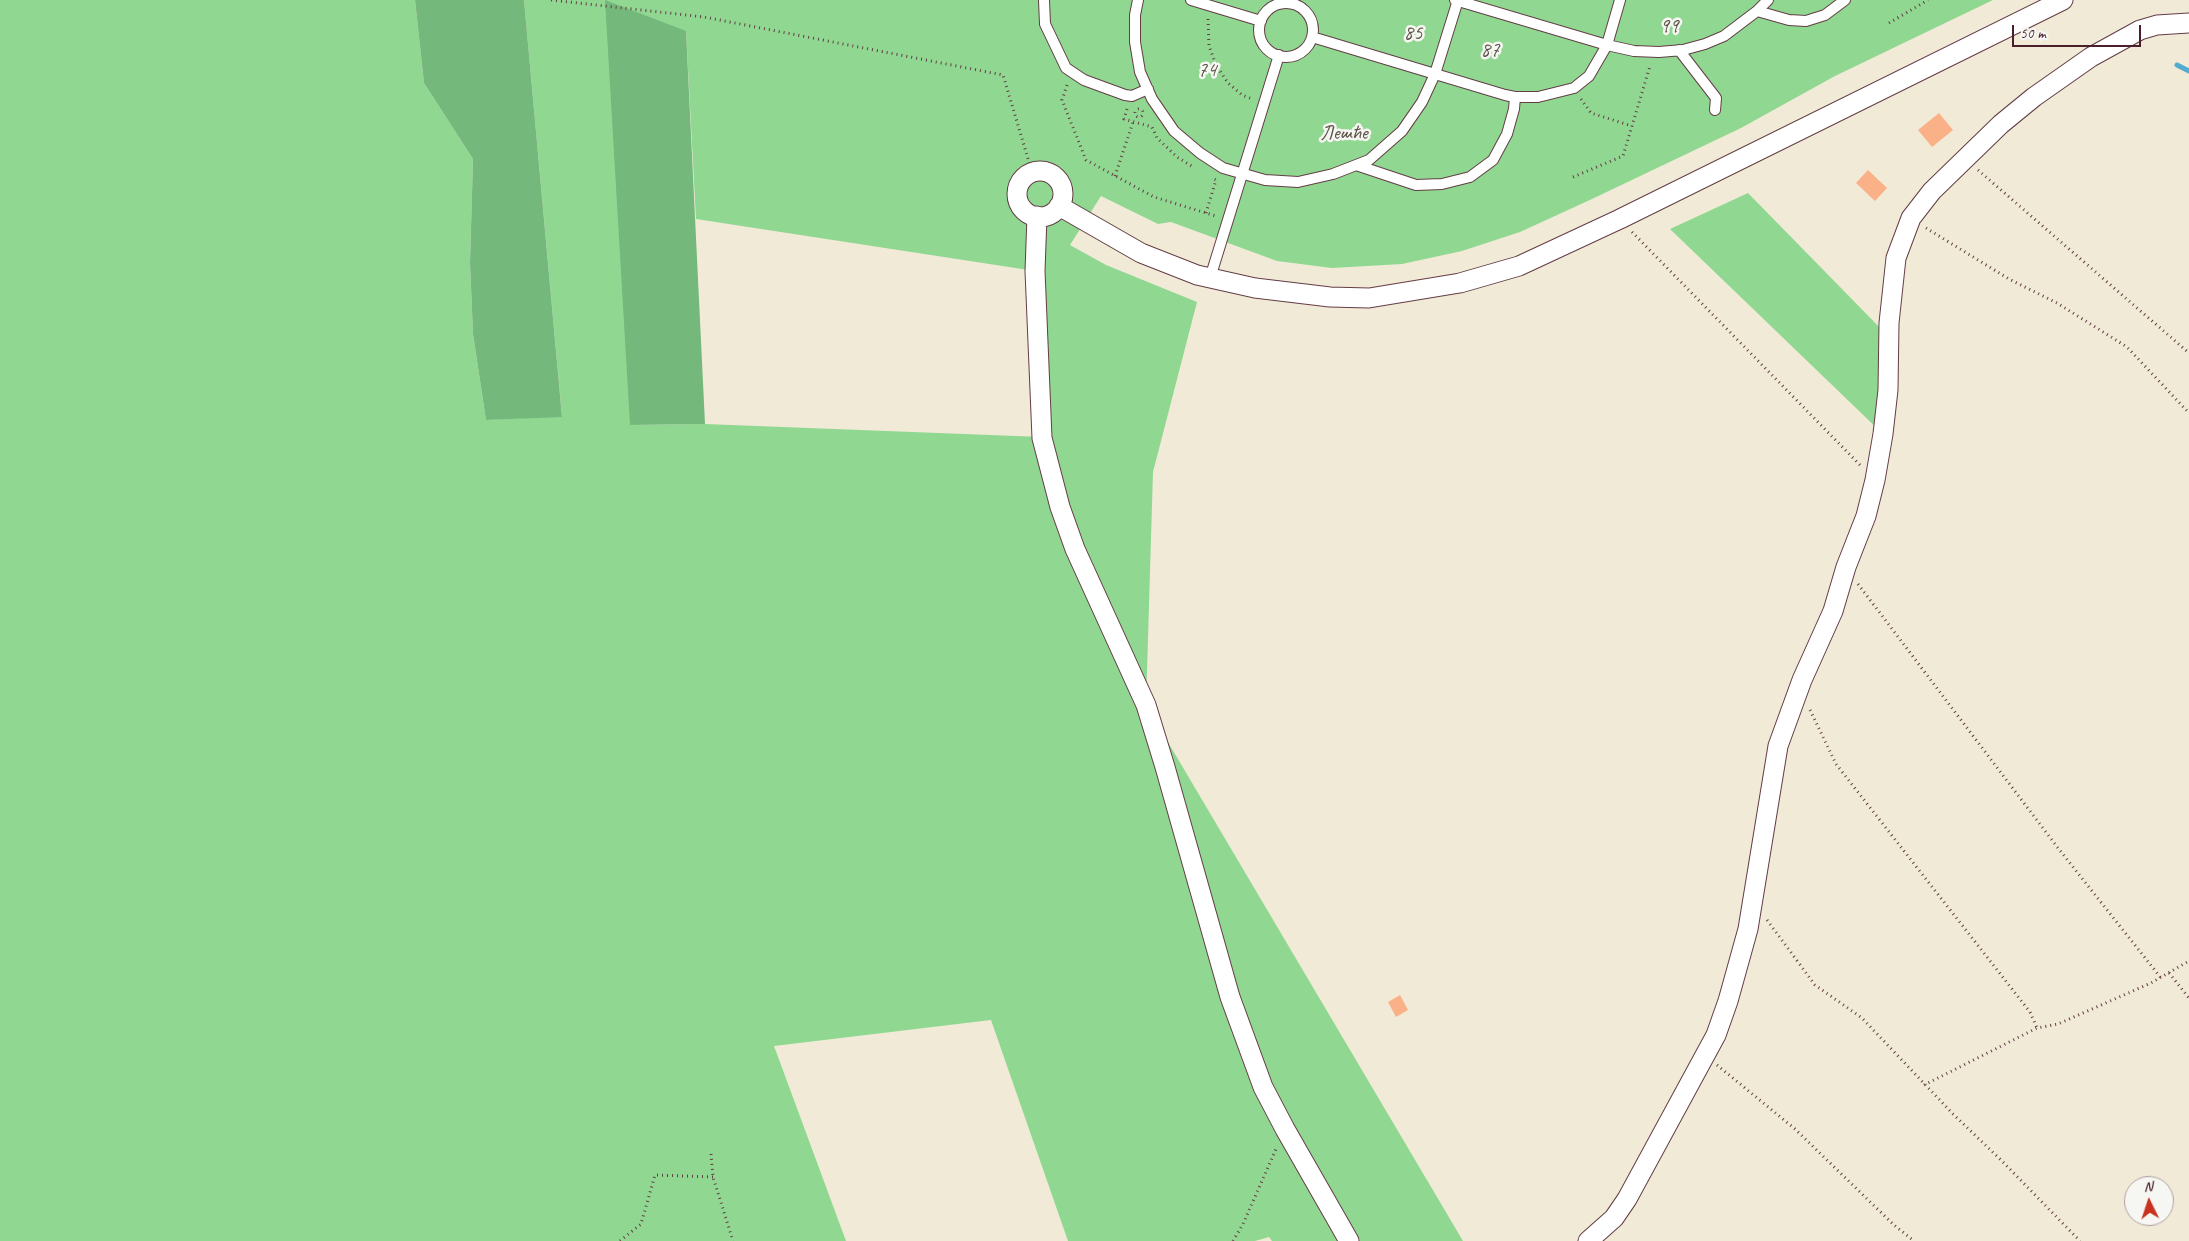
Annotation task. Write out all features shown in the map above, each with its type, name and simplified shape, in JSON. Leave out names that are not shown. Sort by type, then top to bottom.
[{"type":"street","points":[[1059,206],[1141,253],[1210,278],[1286,293],[1369,298],[1460,283],[1519,266],[1620,219],[2063,0]]},
{"type":"street","points":[[1588,1241],[1614,1218],[1627,1199],[1716,1035],[1728,1001],[1748,929],[1778,746],[1800,687],[1833,612],[1846,567],[1866,516],[1875,480],[1888,390],[1889,324],[1896,258],[1911,218],[1932,191],[1964,158],[2034,96],[2107,47],[2140,30],[2157,25],[2189,23]]},
{"type":"street","points":[[1032,172],[1048,172],[1060,183],[1063,199],[1059,206],[1052,213],[1037,216],[1025,211],[1021,206],[1017,193],[1022,180],[1032,172]]},
{"type":"street","points":[[1037,216],[1036,271],[1042,438],[1060,507],[1075,549],[1146,705],[1166,766],[1230,997],[1263,1087],[1349,1241]]},
{"type":"lane","points":[[1044,0],[1044,24],[1066,68],[1084,80],[1125,95],[1132,96],[1148,89]]},
{"type":"lane","points":[[1138,0],[1134,15],[1135,42],[1140,72],[1148,89],[1174,131],[1223,168],[1264,180],[1298,182],[1333,174],[1369,160],[1402,131],[1422,102],[1435,74],[1457,0],[1607,45],[1634,51],[1659,52],[1705,44],[1724,36],[1757,11],[1768,0]]},
{"type":"lane","points":[[1191,0],[1261,21]]},
{"type":"lane","points":[[1312,37],[1515,97],[1538,97],[1574,88],[1589,76],[1607,45],[1620,0]]},
{"type":"lane","points":[[1757,11],[1789,20],[1806,21],[1825,15],[1845,0]]},
{"type":"lane","points":[[1296,2],[1307,12],[1311,20],[1312,37],[1309,44],[1300,53],[1279,55],[1270,50],[1260,37],[1261,21],[1265,14],[1277,4],[1296,2]]},
{"type":"lane","points":[[1679,50],[1716,98],[1715,110]]},
{"type":"lane","points":[[1210,278],[1279,55]]},
{"type":"lane","points":[[1356,165],[1416,185],[1442,184],[1470,177],[1493,160],[1507,134],[1514,109],[1515,97]]},
{"type":"path","points":[[551,0],[704,17],[1003,75],[1032,172]]},
{"type":"path","points":[[1889,23],[1928,0]]},
{"type":"path","points":[[1210,6],[1207,25],[1208,46],[1216,64],[1227,82],[1238,92],[1264,104]]},
{"type":"path","points":[[1573,177],[1623,156],[1650,66]]},
{"type":"path","points":[[1071,72],[1062,100],[1086,160],[1154,197],[1228,219]]},
{"type":"path","points":[[1574,88],[1591,113],[1632,126]]},
{"type":"path","points":[[1128,107],[1124,119],[1152,127],[1157,138],[1177,157],[1200,171]]},
{"type":"path","points":[[1115,176],[1137,117]]},
{"type":"path","points":[[1964,158],[2189,353]]},
{"type":"path","points":[[1206,212],[1216,180],[1208,175]]},
{"type":"path","points":[[1911,218],[2009,279],[2056,303],[2127,347],[2189,413]]},
{"type":"path","points":[[1620,219],[1875,480]]},
{"type":"path","points":[[1846,567],[2058,848],[2161,978]]},
{"type":"path","points":[[1800,687],[1836,764],[2030,1012],[2037,1028]]},
{"type":"path","points":[[1753,902],[1815,984],[1862,1018],[1924,1085],[2080,1241]]},
{"type":"path","points":[[1924,1085],[2037,1028],[2058,1024],[2161,978],[2189,961]]},
{"type":"path","points":[[2169,973],[2189,998]]},
{"type":"path","points":[[1705,1056],[1742,1084],[1795,1129],[1894,1225],[1914,1241]]},
{"type":"path","points":[[1233,1241],[1243,1224],[1285,1129]]},
{"type":"path","points":[[711,1154],[713,1177],[733,1241]]},
{"type":"path","points":[[620,1241],[640,1224],[655,1175],[713,1177]]},
{"type":"green space","points":[[0,0],[415,0],[424,83],[473,159],[470,263],[473,334],[486,420],[562,416],[524,0],[1993,0],[1835,76],[1741,128],[1592,199],[1520,232],[1462,251],[1402,264],[1332,268],[1277,261],[1171,222],[1158,224],[1101,196],[1070,245],[1106,265],[1197,302],[1153,472],[1146,705],[1463,1241],[1272,1241],[1269,1237],[1255,1241],[1068,1241],[991,1020],[774,1046],[846,1241],[0,1241]],"holes":[[[686,31],[696,219],[1035,271],[1042,437],[705,424],[630,425]]]},
{"type":"green space","points":[[415,0],[524,0],[562,417],[486,420],[473,334],[470,263],[473,159],[424,83]]},
{"type":"green space","points":[[605,0],[686,31],[705,424],[630,425]]},
{"type":"green space","points":[[1748,193],[1889,337],[1883,434],[1670,229]]},
{"type":"building","points":[[1939,113],[1953,130],[1932,147],[1918,130]]},
{"type":"building","points":[[1868,170],[1887,188],[1875,201],[1856,183]]},
{"type":"building","points":[[1400,995],[1408,1010],[1396,1017],[1388,1002]]},
{"type":"waterway","points":[[2177,65],[2189,71]]},
{"type":"park label","name":"99","points":[[1669,26]]},
{"type":"park label","name":"85","points":[[1413,33]]},
{"type":"park label","name":"87","points":[[1490,50]]},
{"type":"park label","name":"74","points":[[1207,70]]},
{"type":"park label","name":"Лешће","points":[[1344,133]]}]
